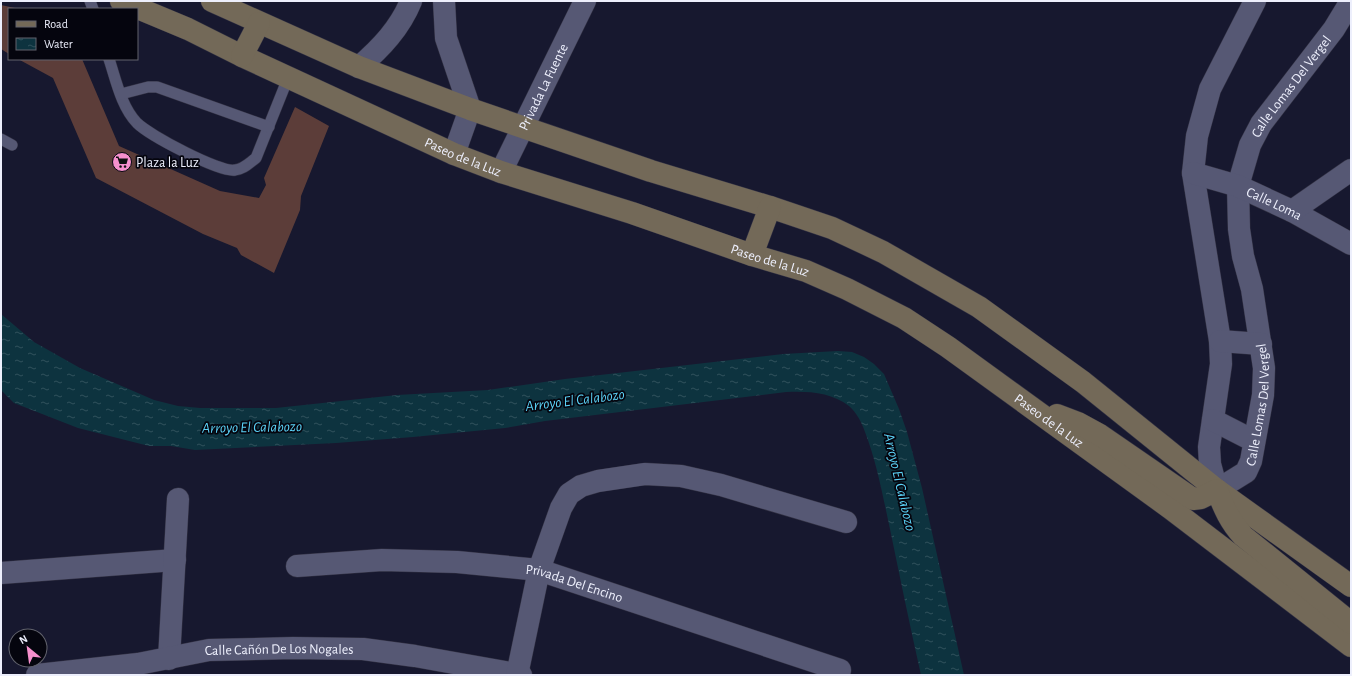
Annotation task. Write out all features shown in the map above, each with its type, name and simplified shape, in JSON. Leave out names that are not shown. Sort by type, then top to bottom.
[{"type":"street","name":"Paseo de la Luz","points":[[121,1],[138,8]]},
{"type":"street","points":[[212,1],[359,67],[470,109],[652,171],[770,206],[832,228],[871,246],[932,278],[979,307],[1083,382],[1217,490],[1351,586]]},
{"type":"street","points":[[359,67],[380,48],[394,32],[407,12],[411,1]]},
{"type":"street","points":[[444,1],[446,38],[470,109],[454,154]]},
{"type":"street","name":"Privada La Fuente","points":[[501,172],[524,128],[585,1]]},
{"type":"street","points":[[1255,1],[1210,89],[1197,136],[1193,172],[1220,341],[1220,364],[1209,447],[1210,464],[1217,490],[1232,524],[1243,536],[1351,623]]},
{"type":"street","name":"Calle Lomas Del Vergel","points":[[1217,490],[1246,472],[1251,461],[1263,395],[1264,368],[1261,344],[1239,228],[1238,186],[1250,146],[1261,124],[1334,29],[1350,1]]},
{"type":"street","name":"Paseo de la Luz","points":[[138,8],[188,29],[288,78],[454,154],[501,172],[632,213],[752,255],[806,271],[847,289],[904,318],[948,347],[1170,508],[1351,646]]},
{"type":"street","points":[[242,56],[259,23]]},
{"type":"street","points":[[1292,211],[1351,170]]},
{"type":"street","name":"Calle Loma","points":[[1193,172],[1238,186],[1292,211],[1351,244]]},
{"type":"street","points":[[752,255],[770,206]]},
{"type":"street","points":[[1220,341],[1261,344]]},
{"type":"street","points":[[1036,410],[1062,416],[1100,435],[1193,499],[1201,498],[1217,490]]},
{"type":"street","points":[[1213,420],[1254,441]]},
{"type":"street","points":[[519,675],[539,570],[561,508],[569,494],[582,486],[598,481],[645,474],[681,476],[721,485],[846,522]]},
{"type":"street","points":[[169,659],[178,499]]},
{"type":"street","points":[[1,573],[175,560]]},
{"type":"street","name":"Privada Del Encino","points":[[297,566],[382,560],[457,562],[539,570],[840,670]]},
{"type":"street","name":"Calle Cañón De Los Nogales","points":[[37,675],[138,664],[210,650],[293,648],[363,649],[415,656],[519,675]]},
{"type":"lane","points":[[109,60],[126,106],[138,123],[186,152],[224,170],[235,170],[245,167],[256,158],[288,78]]},
{"type":"lane","points":[[121,94],[148,87],[158,87],[269,128]]},
{"type":"lane","points":[[1,139],[12,145]]},
{"type":"water","name":"Arroyo El Calabozo","points":[[1,314],[34,342],[80,368],[154,400],[178,406],[200,408],[276,408],[397,395],[488,390],[565,379],[783,354],[838,351],[852,352],[864,357],[884,374],[907,432],[922,488],[964,675],[921,675],[882,492],[873,456],[864,429],[857,415],[849,406],[842,401],[827,395],[811,392],[786,392],[545,421],[505,428],[336,443],[195,450],[171,446],[149,446],[78,428],[14,403],[1,390]]},
{"type":"building","points":[[1,5],[15,8],[8,8],[8,53],[1,49]]},
{"type":"building","name":"Plaza la Luz","points":[[20,60],[82,60],[119,146],[220,191],[259,198],[266,185],[264,178],[295,107],[329,126],[301,196],[300,210],[274,273],[241,255],[237,248],[203,234],[96,178],[53,78]]},
{"type":"place","name":"Plaza la Luz","points":[[122,162]]}]
